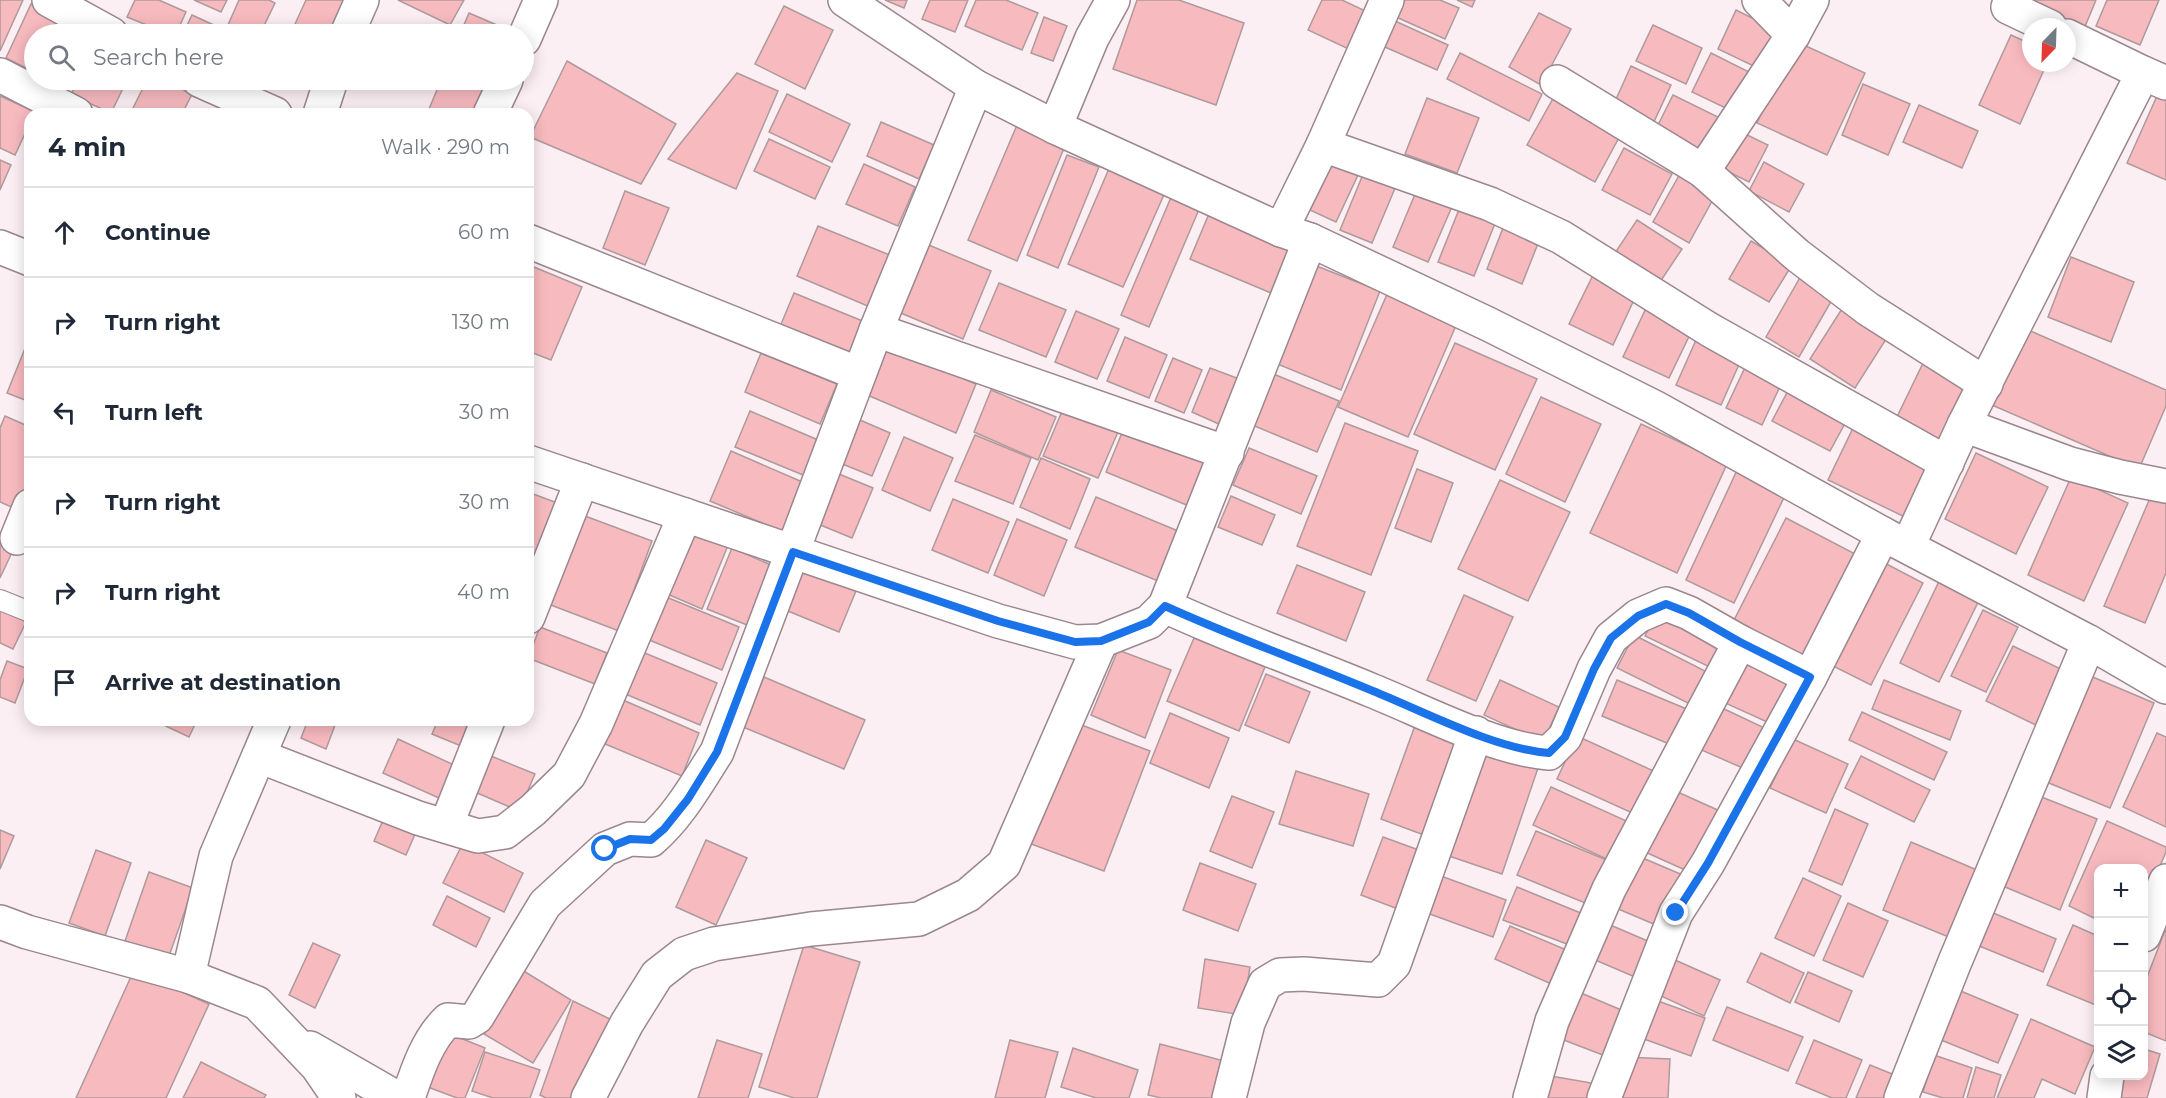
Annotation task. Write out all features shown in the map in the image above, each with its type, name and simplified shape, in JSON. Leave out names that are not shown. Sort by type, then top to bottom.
[{"type":"street","points":[[48,0],[92,24]]},
{"type":"street","points":[[351,24],[362,0]]},
{"type":"street","points":[[531,24],[541,0]]},
{"type":"street","points":[[845,0],[976,87],[1055,127],[1488,324],[1654,407],[1896,540],[2089,642],[2166,687]]},
{"type":"street","points":[[1055,127],[1092,38],[1113,0]]},
{"type":"street","points":[[534,464],[998,621],[1075,642],[1101,641],[1149,622],[1165,606],[1227,453],[1323,145],[1387,0]]},
{"type":"street","points":[[1760,0],[1792,35]]},
{"type":"street","points":[[1703,171],[1792,35],[1812,0]]},
{"type":"street","points":[[2011,0],[2008,7],[2031,18]]},
{"type":"street","points":[[1604,1098],[1676,913],[1708,863],[1810,677],[1947,463],[1986,384],[2155,78],[2076,40]]},
{"type":"street","points":[[0,75],[24,87]]},
{"type":"street","points":[[1557,82],[1703,171],[1797,255],[1868,309],[1986,384]]},
{"type":"street","points":[[408,1098],[418,1070],[438,1029],[448,1020],[469,1023],[477,1017],[545,904],[605,849],[630,839],[651,840],[664,829],[688,799],[717,752],[876,330],[976,87]]},
{"type":"street","points":[[29,90],[64,108]]},
{"type":"street","points":[[221,90],[262,108]]},
{"type":"street","points":[[322,108],[328,90]]},
{"type":"street","points":[[493,108],[501,90]]},
{"type":"street","points":[[1323,145],[1490,204],[1561,237],[1710,330],[1947,463]]},
{"type":"street","points":[[534,243],[859,374]]},
{"type":"street","points":[[0,247],[24,257]]},
{"type":"street","points":[[876,330],[1227,453]]},
{"type":"street","points":[[1964,425],[2070,464],[2166,486]]},
{"type":"street","points":[[534,602],[582,480]]},
{"type":"street","points":[[259,756],[418,818],[478,836],[505,832],[533,810],[569,775],[596,724],[685,515]]},
{"type":"street","points":[[16,536],[24,519]]},
{"type":"street","points":[[1165,606],[1212,628],[1272,649],[1476,734],[1527,751],[1549,753],[1565,737],[1594,669],[1611,638],[1638,616],[1666,604],[1689,613],[1810,677]]},
{"type":"street","points":[[588,1098],[627,1023],[657,975],[684,954],[714,944],[811,929],[919,919],[968,895],[1004,864],[1101,641]]},
{"type":"street","points":[[1530,1098],[1552,1021],[1609,889],[1740,642]]},
{"type":"street","points":[[1901,1098],[1954,964],[2089,642]]},
{"type":"street","points":[[188,976],[216,856],[272,726]]},
{"type":"street","points":[[446,826],[486,726]]},
{"type":"street","points":[[1229,1098],[1248,1023],[1265,984],[1280,975],[1304,974],[1378,980],[1394,964],[1476,734]]},
{"type":"street","points":[[2148,925],[2166,881]]},
{"type":"street","points":[[0,922],[27,932],[188,976],[257,1003],[317,1066],[339,1098]]},
{"type":"street","points":[[287,1035],[397,1098]]},
{"type":"street","points":[[2104,1098],[2106,1080]]},
{"type":"lane","points":[[0,600],[24,610]]},
{"type":"building","points":[[0,0],[23,0],[0,51]]},
{"type":"building","points":[[135,0],[159,0],[186,12],[181,24],[144,24],[127,17]]},
{"type":"building","points":[[194,0],[227,0],[221,12]]},
{"type":"building","points":[[239,0],[269,0],[275,3],[265,24],[228,24]]},
{"type":"building","points":[[306,0],[355,0],[344,24],[295,24]]},
{"type":"building","points":[[398,0],[464,0],[451,24]]},
{"type":"building","points":[[885,0],[907,0],[904,8]]},
{"type":"building","points":[[930,0],[968,0],[955,32],[922,19]]},
{"type":"building","points":[[976,0],[1006,0],[1038,13],[1022,50],[965,26]]},
{"type":"building","points":[[1137,0],[1179,0],[1244,23],[1216,105],[1113,69]]},
{"type":"building","points":[[1322,0],[1342,0],[1372,14],[1355,52],[1308,30]]},
{"type":"building","points":[[1401,0],[1440,0],[1459,8],[1445,39],[1394,16]]},
{"type":"building","points":[[1457,0],[1475,0],[1472,7]]},
{"type":"building","points":[[2026,0],[2096,0],[2084,29],[2076,26],[2076,18],[2058,18],[2024,4]]},
{"type":"building","points":[[2107,0],[2159,0],[2140,45],[2096,26]]},
{"type":"building","points":[[31,4],[74,24],[24,24],[24,67],[6,58]]},
{"type":"building","points":[[784,6],[833,30],[805,89],[755,64]]},
{"type":"building","points":[[1736,10],[1782,33],[1764,71],[1718,49]]},
{"type":"building","points":[[469,13],[495,24],[464,24]]},
{"type":"building","points":[[1539,13],[1571,29],[1541,85],[1509,67]]},
{"type":"building","points":[[192,15],[212,24],[188,24]]},
{"type":"building","points":[[1044,17],[1067,26],[1053,61],[1031,53]]},
{"type":"building","points":[[1395,21],[1448,45],[1437,70],[1385,47]]},
{"type":"building","points":[[1653,25],[1702,48],[1686,84],[1636,61]]},
{"type":"building","points":[[2011,35],[2022,40],[2022,72],[2043,72],[2020,124],[1979,105]]},
{"type":"building","points":[[1795,41],[1865,73],[1827,155],[1757,123]]},
{"type":"building","points":[[1460,53],[1542,94],[1529,121],[1447,79]]},
{"type":"building","points":[[1711,53],[1753,74],[1734,112],[1692,92]]},
{"type":"building","points":[[567,61],[676,124],[641,184],[534,139],[534,129]]},
{"type":"building","points":[[1631,66],[1671,85],[1652,126],[1612,108]]},
{"type":"building","points":[[737,73],[778,91],[736,189],[668,159]]},
{"type":"building","points":[[1863,84],[1910,104],[1888,155],[1842,135]]},
{"type":"building","points":[[73,90],[122,90],[113,108],[100,108],[71,95]]},
{"type":"building","points":[[142,90],[183,90],[192,94],[185,108],[133,108]]},
{"type":"building","points":[[437,90],[487,90],[479,108],[429,108]]},
{"type":"building","points":[[787,94],[850,124],[832,162],[769,132]]},
{"type":"building","points":[[1555,95],[1622,132],[1595,182],[1527,145]]},
{"type":"building","points":[[1673,95],[1720,118],[1701,156],[1654,133]]},
{"type":"building","points":[[0,96],[26,108],[24,108],[24,136],[15,155],[0,148]]},
{"type":"building","points":[[2157,96],[2166,100],[2166,180],[2127,163]]},
{"type":"building","points":[[1427,98],[1479,118],[1457,173],[1405,154]]},
{"type":"building","points":[[1919,105],[1978,131],[1962,168],[1903,142]]},
{"type":"building","points":[[881,122],[934,145],[919,179],[867,156]]},
{"type":"building","points":[[1017,125],[1065,146],[1017,261],[968,240]]},
{"type":"building","points":[[1735,129],[1768,145],[1749,182],[1717,166]]},
{"type":"building","points":[[769,139],[830,167],[815,199],[754,171]]},
{"type":"building","points":[[1624,148],[1672,174],[1650,215],[1602,190]]},
{"type":"building","points":[[1067,155],[1099,167],[1058,268],[1027,255]]},
{"type":"building","points":[[1324,158],[1358,175],[1336,222],[1301,206]]},
{"type":"building","points":[[0,160],[11,165],[0,190]]},
{"type":"building","points":[[1764,162],[1804,184],[1789,212],[1749,191]]},
{"type":"building","points":[[864,164],[915,187],[898,226],[846,204]]},
{"type":"building","points":[[1111,164],[1167,188],[1123,287],[1068,264]]},
{"type":"building","points":[[1364,172],[1396,186],[1372,243],[1340,230]]},
{"type":"building","points":[[1681,172],[1717,192],[1689,243],[1653,222]]},
{"type":"building","points":[[1418,187],[1454,202],[1428,262],[1393,247]]},
{"type":"building","points":[[1175,188],[1203,200],[1149,327],[1121,315]]},
{"type":"building","points":[[625,191],[669,208],[645,265],[603,248]]},
{"type":"building","points":[[1462,202],[1498,216],[1474,276],[1438,262]]},
{"type":"building","points":[[1211,209],[1292,242],[1271,293],[1190,259]]},
{"type":"building","points":[[1637,220],[1682,249],[1656,288],[1611,259]]},
{"type":"building","points":[[818,226],[892,256],[870,307],[797,276]]},
{"type":"building","points":[[1503,228],[1539,241],[1522,284],[1487,269]]},
{"type":"building","points":[[1751,241],[1792,265],[1769,302],[1729,279]]},
{"type":"building","points":[[924,243],[991,271],[963,339],[896,311]]},
{"type":"building","points":[[2071,257],[2134,282],[2111,342],[2048,317]]},
{"type":"building","points":[[1309,263],[1380,291],[1341,390],[1270,361]]},
{"type":"building","points":[[534,267],[582,287],[551,360],[534,353]]},
{"type":"building","points":[[1596,269],[1639,289],[1613,345],[1569,324]]},
{"type":"building","points":[[1802,274],[1836,293],[1799,357],[1766,337]]},
{"type":"building","points":[[999,283],[1066,310],[1046,357],[979,330]]},
{"type":"building","points":[[1388,292],[1458,321],[1408,437],[1338,407]]},
{"type":"building","points":[[794,293],[865,322],[849,359],[779,329]]},
{"type":"building","points":[[1648,304],[1694,326],[1669,378],[1623,357]]},
{"type":"building","points":[[1845,304],[1890,333],[1855,388],[1810,359]]},
{"type":"building","points":[[1076,311],[1119,329],[1097,379],[1055,362]]},
{"type":"building","points":[[2026,329],[2166,390],[2166,406],[2139,469],[1992,405]]},
{"type":"building","points":[[1125,337],[1167,355],[1149,398],[1107,381]]},
{"type":"building","points":[[1696,340],[1741,360],[1721,405],[1676,385]]},
{"type":"building","points":[[1455,343],[1537,379],[1495,470],[1414,434]]},
{"type":"building","points":[[884,346],[976,384],[956,433],[865,394]]},
{"type":"building","points":[[24,351],[24,400],[7,393]]},
{"type":"building","points":[[761,353],[837,384],[820,424],[745,392]]},
{"type":"building","points":[[1173,358],[1202,370],[1184,413],[1155,401]]},
{"type":"building","points":[[1925,359],[1969,380],[1940,440],[1896,419]]},
{"type":"building","points":[[1748,361],[1784,378],[1762,425],[1726,408]]},
{"type":"building","points":[[1210,368],[1250,383],[1230,429],[1192,412]]},
{"type":"building","points":[[1271,373],[1339,401],[1317,452],[1250,424]]},
{"type":"building","points":[[1791,385],[1849,416],[1830,451],[1772,421]]},
{"type":"building","points":[[991,390],[1056,417],[1038,460],[974,432]]},
{"type":"building","points":[[1541,397],[1601,424],[1565,502],[1506,474]]},
{"type":"building","points":[[1063,409],[1118,432],[1098,478],[1043,456]]},
{"type":"building","points":[[750,411],[823,442],[808,477],[735,447]]},
{"type":"building","points":[[5,416],[24,424],[24,496],[18,510],[0,502],[0,428]]},
{"type":"building","points":[[853,417],[890,433],[872,476],[835,461]]},
{"type":"building","points":[[1345,423],[1418,451],[1371,575],[1297,546]]},
{"type":"building","points":[[1641,424],[1727,464],[1677,573],[1590,533]]},
{"type":"building","points":[[1854,426],[1933,464],[1907,518],[1828,480]]},
{"type":"building","points":[[1124,428],[1207,463],[1189,506],[1106,472]]},
{"type":"building","points":[[975,435],[1031,458],[1013,504],[955,481]]},
{"type":"building","points":[[904,437],[953,458],[930,511],[882,490]]},
{"type":"building","points":[[1249,448],[1317,476],[1301,514],[1233,485]]},
{"type":"building","points":[[731,451],[807,484],[786,533],[710,501]]},
{"type":"building","points":[[1976,453],[2048,487],[2016,554],[1945,519]]},
{"type":"building","points":[[1041,458],[1090,479],[1070,529],[1020,507]]},
{"type":"building","points":[[1739,466],[1788,489],[1734,603],[1686,580]]},
{"type":"building","points":[[1417,469],[1453,483],[1431,542],[1395,528]]},
{"type":"building","points":[[839,474],[873,488],[852,538],[818,524]]},
{"type":"building","points":[[2071,477],[2128,503],[2084,601],[2028,575]]},
{"type":"building","points":[[1500,480],[1570,512],[1528,601],[1458,569]]},
{"type":"building","points":[[2153,491],[2166,497],[2166,573],[2145,623],[2104,606]]},
{"type":"building","points":[[534,494],[560,504],[539,561],[534,559]]},
{"type":"building","points":[[1231,496],[1275,515],[1262,545],[1218,527]]},
{"type":"building","points":[[1096,497],[1183,533],[1163,583],[1075,547]]},
{"type":"building","points":[[953,499],[1009,522],[988,573],[932,550]]},
{"type":"building","points":[[577,513],[652,541],[619,631],[543,602]]},
{"type":"building","points":[[1786,518],[1861,557],[1806,666],[1730,628]]},
{"type":"building","points":[[1017,519],[1067,540],[1044,596],[994,575]]},
{"type":"building","points":[[688,524],[729,543],[702,609],[658,590]]},
{"type":"building","points":[[0,540],[15,546],[0,578]]},
{"type":"building","points":[[732,548],[771,565],[747,625],[707,609]]},
{"type":"building","points":[[1877,559],[1923,583],[1871,685],[1825,662]]},
{"type":"building","points":[[1297,565],[1365,592],[1346,641],[1277,613]]},
{"type":"building","points":[[800,568],[856,591],[839,632],[783,609]]},
{"type":"building","points":[[1943,573],[1983,592],[1939,682],[1900,663]]},
{"type":"building","points":[[659,594],[739,627],[722,670],[642,637]]},
{"type":"building","points":[[1464,595],[1513,617],[1476,701],[1427,680]]},
{"type":"building","points":[[0,607],[24,616],[24,626],[13,649],[0,643]]},
{"type":"building","points":[[1983,610],[2018,627],[1986,692],[1951,676]]},
{"type":"building","points":[[1659,611],[1728,647],[1716,670],[1645,636]]},
{"type":"building","points":[[540,627],[607,653],[595,684],[534,660],[534,642]]},
{"type":"building","points":[[1634,635],[1713,675],[1696,707],[1617,668]]},
{"type":"building","points":[[1194,638],[1265,667],[1239,731],[1167,701]]},
{"type":"building","points":[[2013,646],[2065,671],[2038,726],[1986,701]]},
{"type":"building","points":[[1118,650],[1171,670],[1145,738],[1091,715]]},
{"type":"building","points":[[640,651],[717,683],[700,725],[623,693]]},
{"type":"building","points":[[1746,655],[1797,681],[1776,726],[1723,702]]},
{"type":"building","points":[[7,661],[24,667],[24,679],[15,703],[0,697],[0,680]]},
{"type":"building","points":[[1266,674],[1310,692],[1289,743],[1245,725]]},
{"type":"building","points":[[2088,675],[2154,703],[2110,808],[2044,781]]},
{"type":"building","points":[[764,677],[865,720],[844,769],[743,727]]},
{"type":"building","points":[[1500,680],[1559,707],[1543,742],[1484,715]]},
{"type":"building","points":[[1617,680],[1689,710],[1674,746],[1602,716]]},
{"type":"building","points":[[1884,680],[1961,711],[1950,740],[1872,709]]},
{"type":"building","points":[[616,697],[699,733],[682,776],[598,741]]},
{"type":"building","points":[[1720,707],[1771,731],[1752,772],[1699,749]]},
{"type":"building","points":[[1862,712],[1947,752],[1934,780],[1849,740]]},
{"type":"building","points":[[1170,713],[1229,738],[1209,788],[1150,763]]},
{"type":"building","points":[[1417,720],[1468,739],[1432,838],[1381,819]]},
{"type":"building","points":[[1071,721],[1150,751],[1104,871],[1026,842]]},
{"type":"building","points":[[166,726],[194,726],[189,737]]},
{"type":"building","points":[[306,726],[335,726],[326,749],[301,738]]},
{"type":"building","points":[[435,726],[475,726],[466,748],[432,734]]},
{"type":"building","points":[[2157,733],[2166,737],[2166,827],[2123,807]]},
{"type":"building","points":[[1577,736],[1658,773],[1639,816],[1557,779]]},
{"type":"building","points":[[398,739],[454,765],[439,798],[383,773]]},
{"type":"building","points":[[1793,739],[1848,764],[1826,813],[1770,788]]},
{"type":"building","points":[[1478,747],[1538,768],[1502,874],[1443,854]]},
{"type":"building","points":[[491,756],[535,774],[519,811],[475,792]]},
{"type":"building","points":[[1861,756],[1930,790],[1914,822],[1845,788]]},
{"type":"building","points":[[1296,771],[1369,794],[1353,846],[1279,824]]},
{"type":"building","points":[[1551,787],[1631,823],[1613,862],[1533,825]]},
{"type":"building","points":[[1671,789],[1722,812],[1694,874],[1643,851]]},
{"type":"building","points":[[2034,794],[2097,819],[2060,910],[1998,884]]},
{"type":"building","points":[[1232,796],[1274,812],[1252,868],[1210,851]]},
{"type":"building","points":[[1835,809],[1868,824],[1842,885],[1809,871]]},
{"type":"building","points":[[384,818],[416,832],[406,855],[374,841]]},
{"type":"building","points":[[2107,821],[2166,847],[2148,894],[2148,864],[2094,864],[2094,918],[2069,906]]},
{"type":"building","points":[[0,830],[14,836],[0,869]]},
{"type":"building","points":[[1536,831],[1614,863],[1595,907],[1517,875]]},
{"type":"building","points":[[1383,837],[1427,853],[1406,912],[1361,895]]},
{"type":"building","points":[[706,840],[747,858],[716,925],[676,907]]},
{"type":"building","points":[[1911,842],[1984,873],[1956,940],[1883,910]]},
{"type":"building","points":[[463,843],[523,873],[504,912],[443,883]]},
{"type":"building","points":[[96,850],[131,863],[105,936],[69,923]]},
{"type":"building","points":[[1638,856],[1685,876],[1663,928],[1616,908]]},
{"type":"building","points":[[1200,863],[1256,884],[1238,931],[1183,910]]},
{"type":"building","points":[[149,872],[193,888],[169,956],[125,941]]},
{"type":"building","points":[[1441,876],[1506,900],[1493,937],[1427,913]]},
{"type":"building","points":[[1803,878],[1841,896],[1814,956],[1775,938]]},
{"type":"building","points":[[1517,887],[1588,916],[1575,947],[1503,920]]},
{"type":"building","points":[[447,896],[490,918],[476,947],[433,925]]},
{"type":"building","points":[[1848,903],[1888,921],[1863,977],[1823,960]]},
{"type":"building","points":[[1991,912],[2056,939],[2043,972],[1977,945]]},
{"type":"building","points":[[1601,921],[1657,945],[1642,980],[1586,956]]},
{"type":"building","points":[[2073,925],[2094,934],[2094,1004],[2047,985]]},
{"type":"building","points":[[1510,926],[1571,952],[1556,986],[1495,959]]},
{"type":"building","points":[[2166,928],[2166,1041],[2148,1034],[2148,975]]},
{"type":"building","points":[[313,943],[340,955],[315,1008],[289,995]]},
{"type":"building","points":[[804,945],[860,962],[817,1098],[794,1098],[759,1087]]},
{"type":"building","points":[[1761,953],[1804,973],[1790,1003],[1747,982]]},
{"type":"building","points":[[1205,959],[1250,967],[1242,1015],[1198,1008]]},
{"type":"building","points":[[1675,960],[1720,980],[1704,1016],[1659,995]]},
{"type":"building","points":[[134,970],[209,1004],[166,1098],[76,1098]]},
{"type":"building","points":[[522,970],[571,1000],[533,1063],[484,1034]]},
{"type":"building","points":[[1808,972],[1852,991],[1839,1022],[1795,1002]]},
{"type":"building","points":[[1956,989],[2018,1015],[1998,1063],[1936,1038]]},
{"type":"building","points":[[1574,990],[1626,1012],[1608,1057],[1556,1037]]},
{"type":"building","points":[[573,1001],[616,1022],[577,1098],[546,1098],[540,1095]]},
{"type":"building","points":[[1658,1001],[1705,1018],[1691,1056],[1644,1039]]},
{"type":"building","points":[[1727,1007],[1803,1037],[1788,1071],[1713,1040]]},
{"type":"building","points":[[2031,1019],[2094,1047],[2075,1094],[2042,1079],[2034,1098],[1997,1098]]},
{"type":"building","points":[[448,1033],[485,1048],[465,1098],[457,1098],[425,1086]]},
{"type":"building","points":[[717,1040],[762,1054],[748,1098],[698,1098]]},
{"type":"building","points":[[1010,1040],[1058,1052],[1045,1098],[995,1098]]},
{"type":"building","points":[[1814,1040],[1862,1060],[1846,1098],[1832,1098],[1796,1083]]},
{"type":"building","points":[[1160,1044],[1228,1062],[1218,1098],[1161,1098],[1148,1095]]},
{"type":"building","points":[[1073,1048],[1138,1070],[1129,1098],[1096,1098],[1061,1087]]},
{"type":"building","points":[[2148,1050],[2160,1054],[2147,1098],[2110,1098],[2116,1080],[2148,1080]]},
{"type":"building","points":[[485,1052],[540,1070],[530,1098],[493,1098],[472,1091]]},
{"type":"building","points":[[1934,1055],[1972,1068],[1963,1098],[1943,1098],[1923,1092]]},
{"type":"building","points":[[1624,1057],[1670,1059],[1668,1098],[1621,1098]]},
{"type":"building","points":[[201,1062],[266,1095],[264,1098],[183,1098]]},
{"type":"building","points":[[1870,1065],[1902,1078],[1893,1098],[1856,1098]]},
{"type":"building","points":[[1976,1067],[2001,1075],[1994,1098],[1967,1098]]},
{"type":"building","points":[[1545,1075],[1603,1085],[1597,1098],[1540,1098]]},
{"type":"route","points":[[605,849],[630,839],[651,840],[664,829],[688,799],[717,752],[793,552],[998,621],[1075,642],[1101,641],[1149,622],[1165,606],[1212,628],[1272,649],[1476,734],[1527,751],[1549,753],[1565,737],[1594,669],[1611,638],[1638,616],[1666,604],[1689,613],[1810,677],[1708,863],[1676,913]]}]
